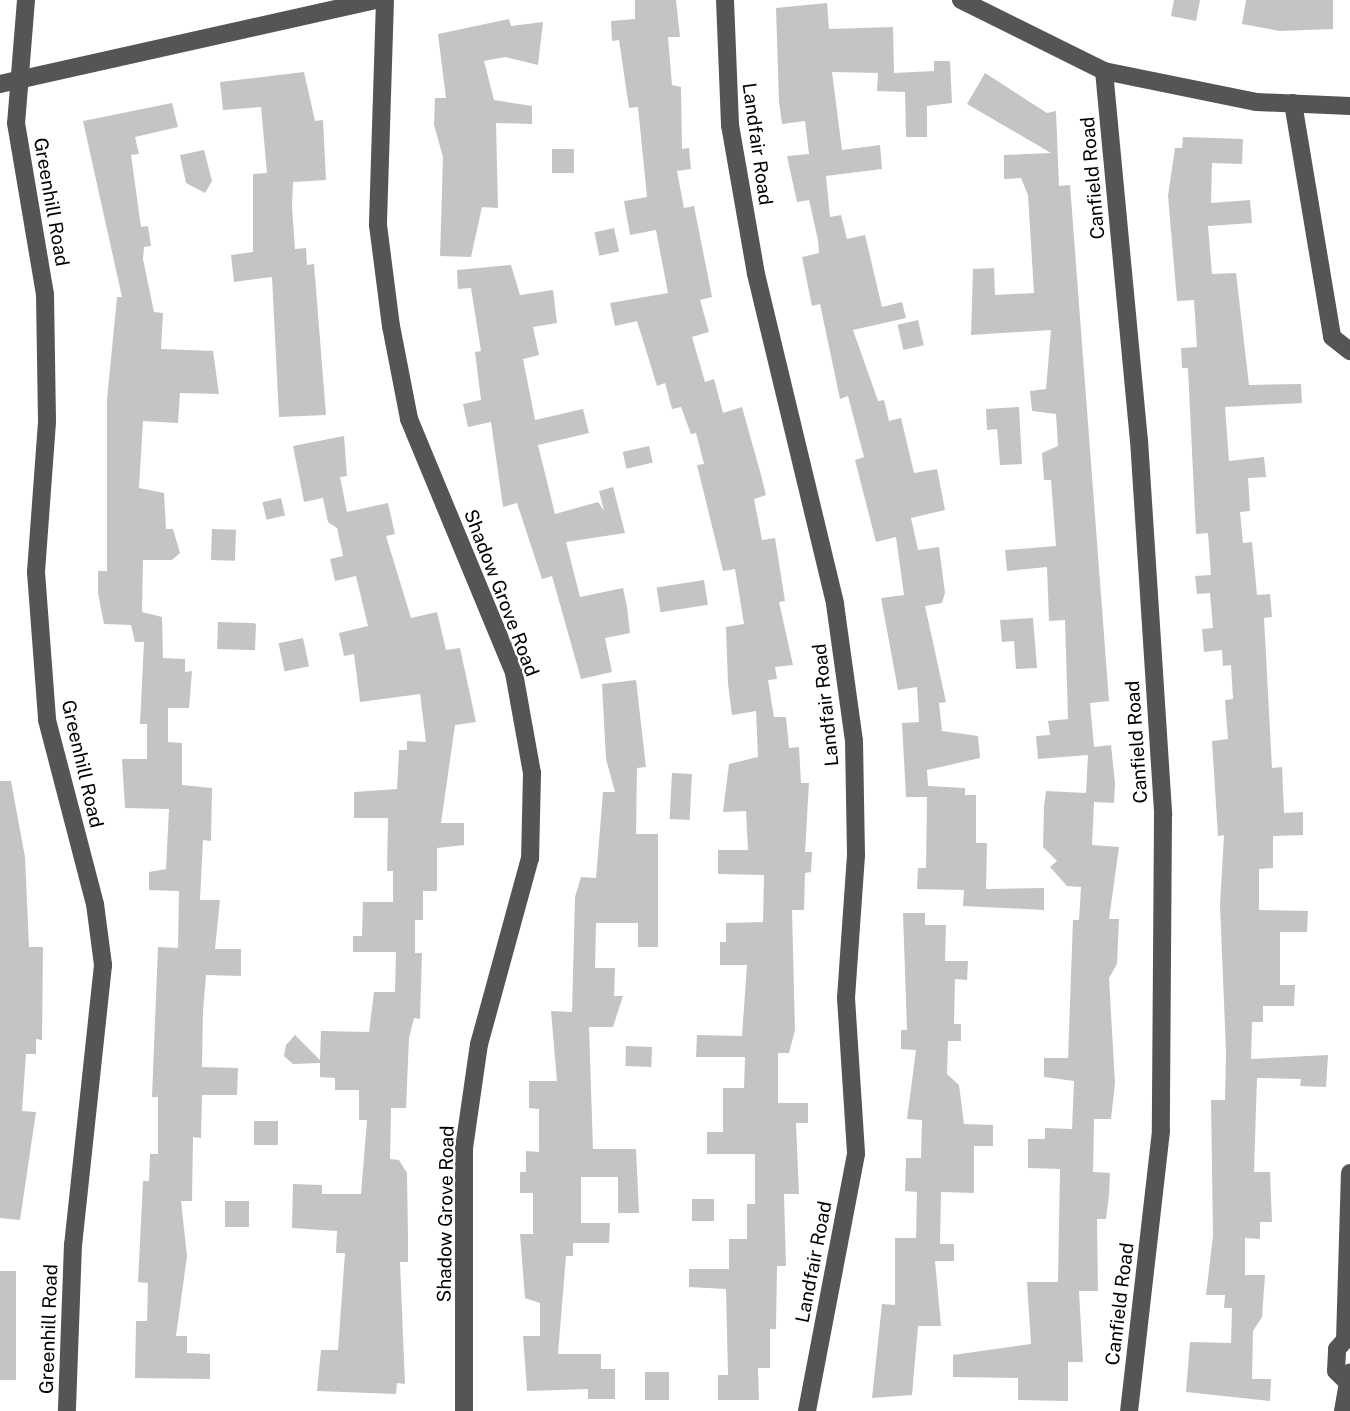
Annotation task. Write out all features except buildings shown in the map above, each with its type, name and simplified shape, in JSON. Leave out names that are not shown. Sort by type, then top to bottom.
[{"type":"street","name":"Greenhill Road","points":[[26,0],[16,123],[45,295],[47,422],[36,572],[47,720],[95,904],[103,965],[73,1244],[67,1411]]},
{"type":"street","points":[[0,84],[376,0]]},
{"type":"street","name":"Shadow Grove Road","points":[[385,0],[378,225],[391,326],[409,419],[514,673],[532,773],[530,858],[479,1044],[464,1148],[464,1411]]},
{"type":"street","name":"Landfair Road","points":[[725,0],[730,125],[744,206],[835,604],[854,741],[856,855],[846,998],[856,1154],[807,1411]]},
{"type":"street","points":[[961,0],[1104,71],[1257,102],[1350,106]]},
{"type":"street","name":"Canfield Road","points":[[1104,71],[1139,440],[1163,815],[1161,1131],[1129,1411]]},
{"type":"street","points":[[1293,103],[1332,337],[1350,351]]},
{"type":"street","points":[[1343,1411],[1347,1376],[1336,1371],[1337,1349],[1347,1343],[1350,1173]]}]
